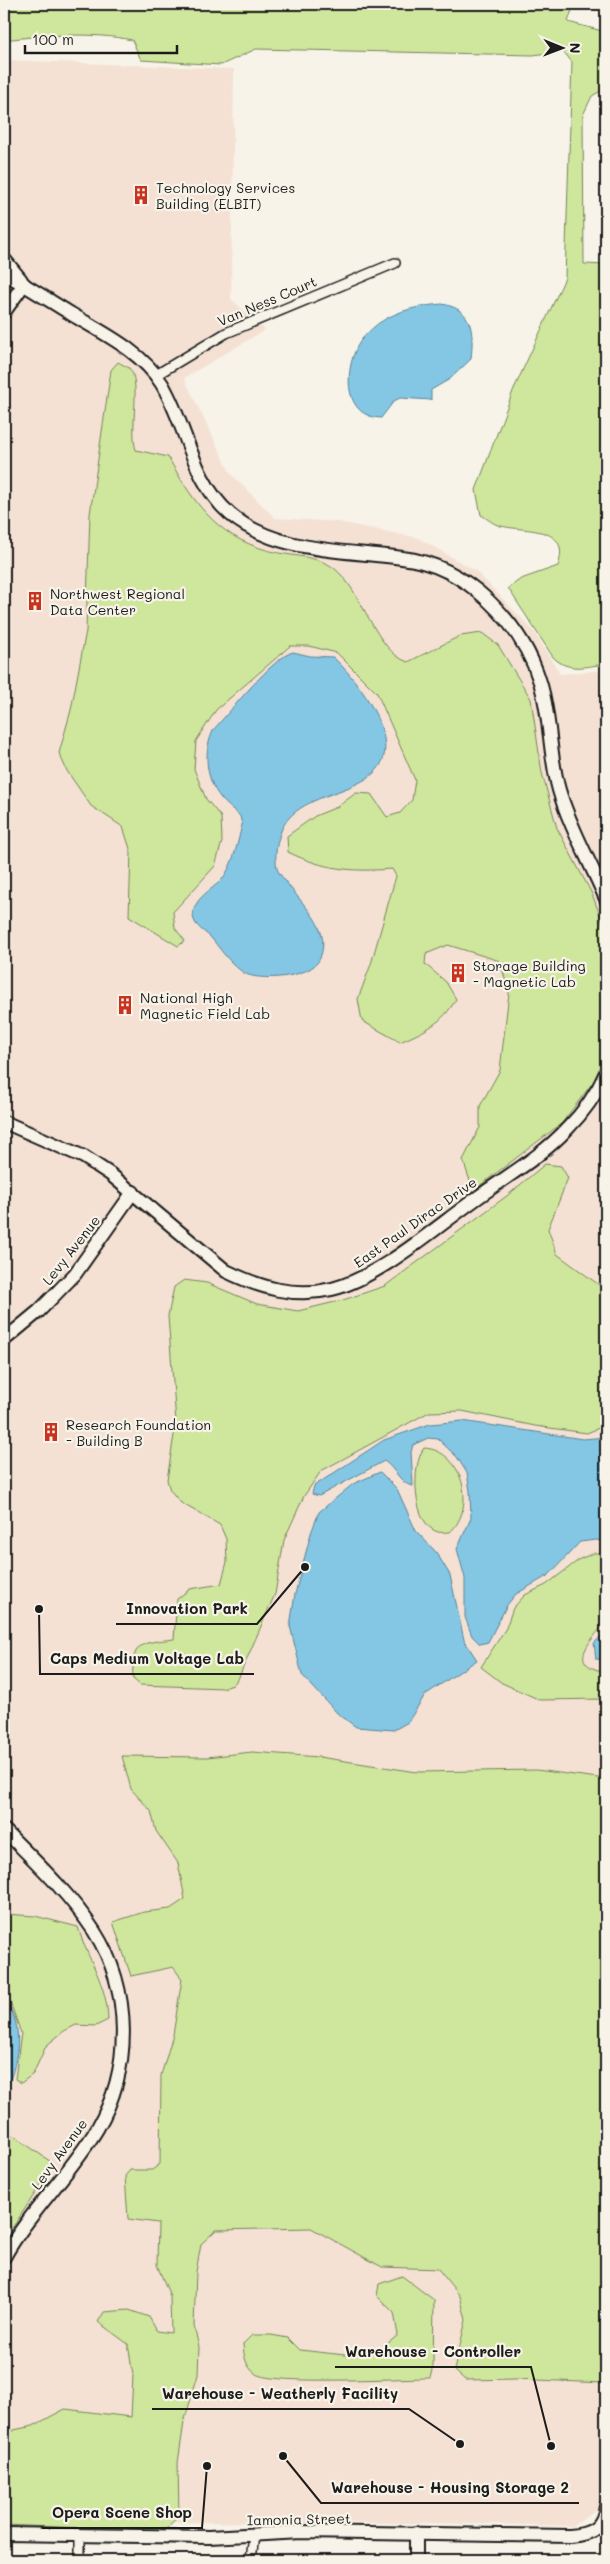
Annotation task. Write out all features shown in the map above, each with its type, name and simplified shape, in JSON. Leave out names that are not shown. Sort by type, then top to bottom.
[{"type":"street","points":[[4,258],[24,284]]},
{"type":"street","name":"Van Ness Court","points":[[156,375],[226,332],[395,263]]},
{"type":"street","points":[[4,274],[24,284],[124,346],[146,364],[156,375],[170,399],[210,491],[222,506],[248,527],[277,540],[411,559],[429,565],[471,587],[508,622],[522,643],[540,682],[559,790],[606,899]]},
{"type":"street","points":[[4,312],[24,284]]},
{"type":"street","name":"East Paul Dirac Drive","points":[[4,1122],[84,1157],[133,1192],[226,1271],[248,1282],[280,1291],[310,1292],[332,1288],[359,1279],[383,1265],[540,1152],[568,1128],[587,1106],[606,1073]]},
{"type":"street","name":"Levy Avenue","points":[[4,1340],[42,1308],[75,1274],[133,1192]]},
{"type":"street","name":"Levy Avenue","points":[[4,1830],[73,1904],[96,1933],[114,1974],[119,1992],[123,2031],[120,2071],[106,2112],[84,2148],[23,2228],[4,2258]]},
{"type":"street","name":"Iamonia Street","points":[[4,2534],[80,2536],[254,2535],[301,2532],[578,2536],[594,2531],[603,2520],[606,2506]]},
{"type":"street","points":[[416,2533],[416,2560]]},
{"type":"street","points":[[252,2560],[254,2535]]},
{"type":"street","points":[[80,2536],[80,2560]]},
{"type":"shaded area","points":[[4,60],[234,69],[231,299],[265,330],[184,378],[231,474],[275,518],[339,522],[418,538],[476,571],[534,631],[560,674],[606,670],[606,2461],[600,2506],[574,2526],[422,2523],[4,2522]]},
{"type":"green space","points":[[4,4],[574,4],[568,22],[606,32],[606,88],[592,96],[583,115],[584,264],[606,265],[606,664],[572,667],[559,662],[553,657],[508,588],[521,579],[558,566],[561,553],[558,543],[544,533],[501,526],[481,515],[476,490],[513,391],[565,278],[572,62],[563,51],[533,55],[256,49],[221,65],[141,60],[132,40],[117,37],[68,35],[4,40]]},
{"type":"green space","points":[[118,362],[129,368],[135,383],[134,441],[136,450],[168,457],[200,506],[225,531],[258,547],[279,553],[315,559],[334,568],[353,591],[387,646],[397,656],[408,662],[460,636],[482,633],[498,645],[531,699],[542,773],[557,828],[592,894],[606,931],[606,1052],[594,1081],[562,1123],[478,1187],[471,1184],[463,1160],[480,1127],[480,1106],[500,1070],[509,993],[500,961],[448,945],[426,954],[425,964],[446,982],[456,999],[439,1020],[400,1042],[362,1021],[358,999],[371,964],[396,876],[392,869],[351,870],[314,863],[288,852],[287,836],[315,816],[337,807],[356,793],[371,794],[387,817],[400,813],[412,800],[415,780],[377,693],[337,653],[309,646],[290,646],[216,710],[196,741],[194,769],[206,799],[221,817],[222,842],[215,866],[173,912],[175,928],[185,941],[178,946],[129,916],[131,852],[123,827],[91,806],[67,771],[59,753],[71,710],[86,631],[90,514],[111,370]]},
{"type":"green space","points":[[545,1164],[561,1166],[568,1178],[548,1229],[557,1254],[606,1290],[606,1425],[587,1433],[535,1426],[462,1411],[429,1412],[321,1471],[304,1496],[284,1540],[275,1594],[239,1677],[233,1685],[224,1688],[140,1685],[133,1679],[136,1651],[146,1644],[174,1639],[177,1599],[190,1589],[221,1584],[227,1562],[226,1539],[220,1525],[181,1503],[170,1490],[167,1480],[176,1422],[168,1316],[174,1287],[184,1280],[207,1283],[257,1304],[298,1311],[343,1300],[385,1286],[508,1195]]},
{"type":"green space","points":[[424,1448],[437,1451],[448,1459],[456,1469],[462,1482],[464,1495],[463,1509],[458,1522],[450,1532],[438,1532],[429,1527],[419,1507],[416,1494],[417,1467]]},
{"type":"green space","points":[[594,1553],[606,1553],[607,1615],[602,1626],[586,1648],[584,1655],[585,1662],[592,1668],[606,1672],[606,1699],[540,1700],[502,1683],[481,1667],[506,1628],[513,1608],[525,1595],[546,1585],[580,1559]]},
{"type":"green space","points":[[252,1752],[319,1757],[417,1772],[536,1770],[606,1779],[606,2377],[602,2383],[516,2379],[465,2380],[454,2370],[466,2320],[460,2296],[438,2269],[382,2267],[311,2228],[216,2230],[201,2244],[196,2272],[194,2326],[199,2347],[198,2375],[184,2422],[178,2463],[179,2515],[167,2528],[98,2529],[4,2525],[4,2432],[33,2426],[65,2409],[131,2417],[133,2375],[128,2344],[98,2322],[104,2312],[129,2310],[149,2317],[157,2331],[171,2333],[170,2296],[157,2265],[158,2223],[128,2219],[125,2176],[130,2170],[152,2170],[160,2164],[161,2075],[173,2035],[182,1979],[173,1967],[131,1976],[113,1922],[144,1912],[170,1909],[185,1899],[178,1863],[156,1831],[151,1811],[131,1789],[122,1756],[207,1757]]},
{"type":"green space","points":[[4,1914],[35,1916],[78,1927],[101,1983],[107,2007],[108,2020],[96,2026],[76,2025],[64,2031],[46,2046],[33,2074],[21,2083],[15,2079],[21,2033],[9,1999],[4,1995]]},
{"type":"green space","points":[[4,2129],[54,2164],[13,2227],[4,2229]]},
{"type":"green space","points":[[402,2276],[434,2300],[433,2366],[430,2378],[286,2379],[256,2374],[247,2364],[243,2344],[252,2335],[271,2335],[288,2338],[300,2350],[354,2356],[381,2349],[398,2335],[394,2313],[377,2296],[379,2284]]},
{"type":"water","points":[[442,304],[460,311],[466,316],[472,339],[471,359],[450,379],[431,390],[431,400],[400,398],[394,401],[381,418],[369,416],[360,410],[354,403],[350,393],[349,382],[352,359],[366,334],[376,325],[401,312],[417,307]]},
{"type":"water","points":[[293,652],[310,656],[333,657],[340,664],[360,688],[371,706],[380,724],[385,749],[380,766],[367,778],[309,803],[292,815],[281,831],[276,854],[278,870],[308,909],[319,927],[323,947],[320,958],[315,965],[297,974],[273,977],[251,976],[244,973],[227,958],[210,937],[195,923],[193,915],[194,908],[198,902],[222,879],[231,864],[242,825],[240,816],[224,802],[211,781],[207,764],[208,746],[214,729],[241,698],[274,664]]},
{"type":"water","points":[[462,1421],[583,1439],[606,1437],[606,1542],[596,1540],[580,1542],[549,1575],[516,1594],[507,1605],[488,1642],[480,1644],[472,1636],[465,1617],[465,1578],[457,1549],[471,1518],[467,1473],[457,1457],[438,1439],[428,1438],[413,1445],[411,1452],[413,1486],[405,1483],[384,1461],[319,1496],[312,1494],[314,1486],[384,1440],[430,1424]]},
{"type":"water","points":[[380,1472],[397,1489],[416,1531],[436,1552],[450,1575],[464,1640],[477,1660],[425,1695],[408,1722],[394,1730],[356,1727],[337,1713],[302,1675],[290,1626],[295,1594],[311,1533],[319,1512],[353,1484]]},
{"type":"water","points":[[606,1632],[606,1660],[596,1659],[594,1643]]},
{"type":"water","points":[[4,1999],[15,2021],[18,2046],[13,2071],[4,2094]]},
{"type":"place","name":"Technology Services Building (ELBIT)","points":[[141,195]]},
{"type":"place","name":"Northwest Regional Data Center","points":[[35,601]]},
{"type":"place","name":"Storage Building - Magnetic Lab","points":[[458,973]]},
{"type":"place","name":"National High Magnetic Field Lab","points":[[125,1005]]},
{"type":"place","name":"Research Foundation - Building B","points":[[51,1432]]},
{"type":"place","name":"Innovation Park","points":[[305,1567]]},
{"type":"place","name":"Caps Medium Voltage Lab","points":[[39,1609]]},
{"type":"place","name":"Warehouse - Weatherly Facility","points":[[460,2444]]},
{"type":"place","name":"Warehouse - Controller","points":[[551,2446]]},
{"type":"place","name":"Warehouse - Housing Storage 2","points":[[283,2456]]},
{"type":"place","name":"Opera Scene Shop","points":[[207,2466]]}]
